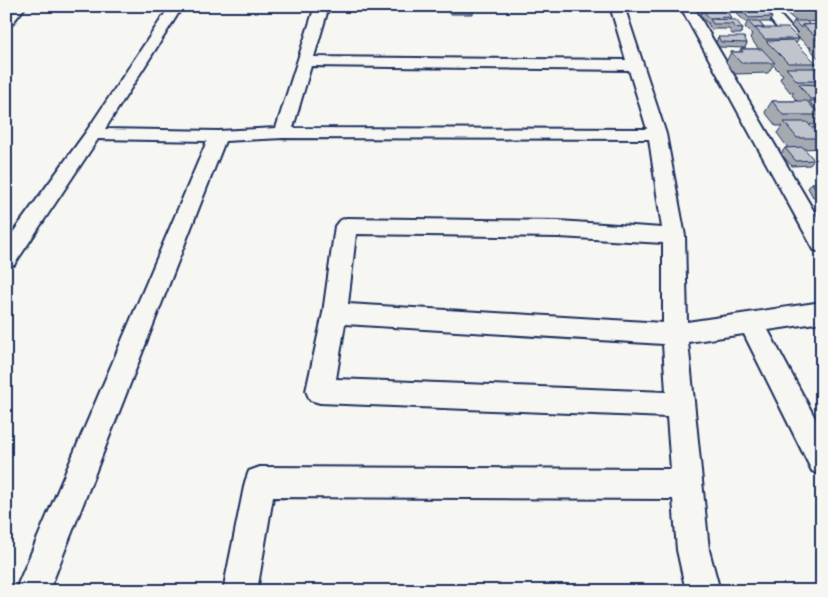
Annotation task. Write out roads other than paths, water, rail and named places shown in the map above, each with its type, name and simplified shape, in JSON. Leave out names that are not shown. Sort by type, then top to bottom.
[{"type":"street","points":[[6,22],[20,6]]},
{"type":"street","points":[[6,259],[94,134],[177,6]]},
{"type":"street","points":[[283,133],[322,6]]},
{"type":"street","points":[[617,6],[657,134],[674,236],[675,334],[680,405],[693,550],[703,591]]},
{"type":"street","points":[[686,6],[822,244]]},
{"type":"street","points":[[765,6],[822,72]]},
{"type":"street","points":[[305,61],[635,65]]},
{"type":"street","points":[[94,134],[218,136],[283,133],[657,134]]},
{"type":"street","points":[[32,591],[218,136]]},
{"type":"street","points":[[674,236],[559,229],[346,226],[335,313],[320,391],[680,405]]},
{"type":"street","points":[[335,313],[675,334],[822,312]]},
{"type":"street","points":[[750,322],[822,461]]},
{"type":"street","points":[[240,591],[260,482],[687,484]]}]
